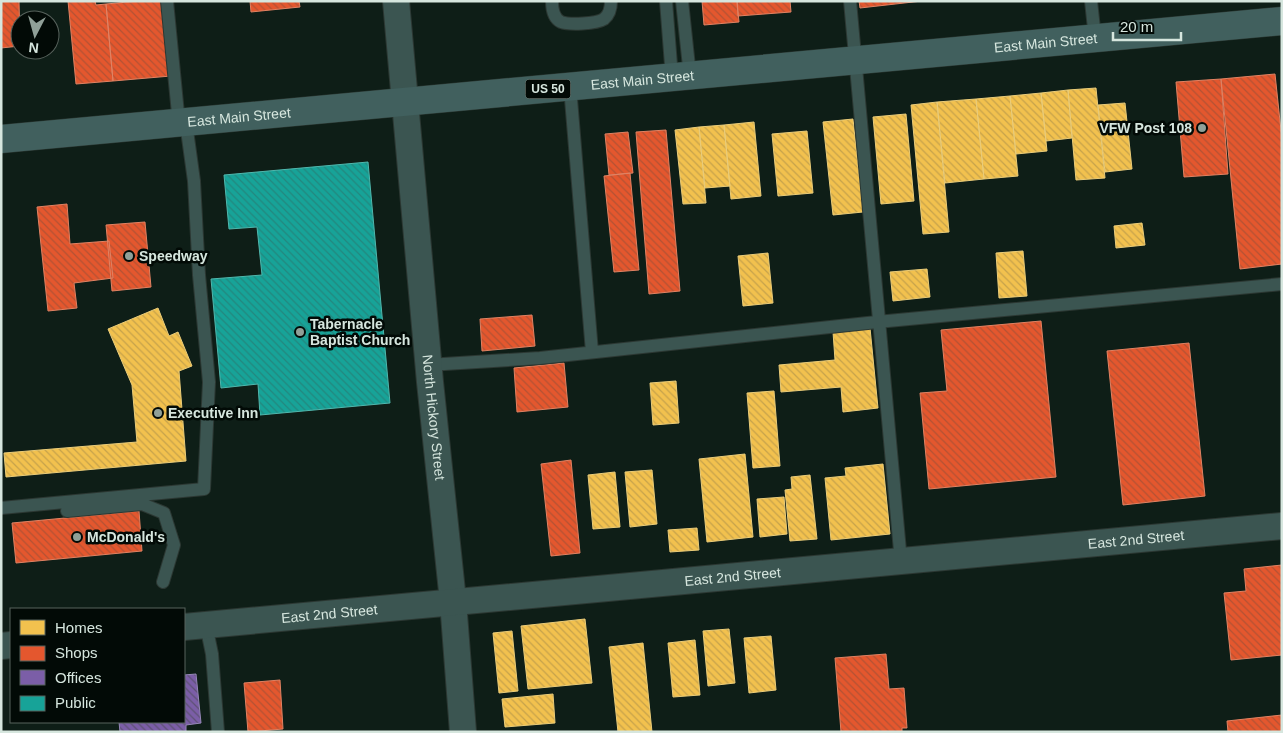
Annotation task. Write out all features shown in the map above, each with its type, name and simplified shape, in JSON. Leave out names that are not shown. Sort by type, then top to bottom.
[{"type":"main road","name":"East Main Street","points":[[1,139],[1282,22]]},
{"type":"street","name":"North Hickory Street","points":[[396,1],[428,365],[453,601],[462,732]]},
{"type":"street","name":"East 2nd Street","points":[[195,626],[1282,526]]},
{"type":"lane","points":[[1,508],[204,489],[209,382],[199,276],[194,181],[183,123],[167,1]]},
{"type":"lane","points":[[552,1],[554,16],[560,22],[569,23],[603,19],[608,15],[611,1]]},
{"type":"lane","points":[[666,1],[681,77]]},
{"type":"lane","points":[[681,77],[682,1]]},
{"type":"lane","points":[[850,1],[877,322],[901,562]]},
{"type":"lane","points":[[1091,1],[1095,38]]},
{"type":"lane","points":[[570,87],[592,352]]},
{"type":"lane","points":[[428,365],[540,358],[877,322],[1282,284]]},
{"type":"lane","points":[[15,508],[28,514],[142,504],[164,513],[174,545],[163,582]]},
{"type":"lane","points":[[195,626],[212,654],[218,732]]},
{"type":"building: Homes","points":[[1096,88],[1105,178],[1076,180],[1068,90]]},
{"type":"building: Homes","points":[[1068,90],[1072,138],[1046,141],[1041,93]]},
{"type":"building: Homes","points":[[1041,93],[1047,151],[1016,154],[1010,96]]},
{"type":"building: Homes","points":[[1010,96],[1018,176],[984,179],[976,99]]},
{"type":"building: Homes","points":[[976,99],[984,179],[945,183],[937,102]]},
{"type":"building: Homes","points":[[937,102],[949,232],[923,234],[911,105]]},
{"type":"building: Homes","points":[[1125,103],[1132,169],[1105,172],[1098,105]]},
{"type":"building: Homes","points":[[906,114],[914,201],[881,204],[873,117]]},
{"type":"building: Homes","points":[[853,119],[863,212],[833,215],[823,122]]},
{"type":"building: Homes","points":[[754,122],[761,196],[731,199],[724,125]]},
{"type":"building: Homes","points":[[724,125],[730,186],[705,188],[699,127]]},
{"type":"building: Homes","points":[[699,127],[706,203],[683,204],[675,130]]},
{"type":"building: Homes","points":[[807,131],[813,193],[778,196],[772,134]]},
{"type":"building: Homes","points":[[1142,223],[1145,245],[1116,248],[1114,226]]},
{"type":"building: Homes","points":[[1023,251],[1027,296],[999,298],[996,253]]},
{"type":"building: Homes","points":[[768,253],[773,303],[743,306],[738,256]]},
{"type":"building: Homes","points":[[927,269],[930,297],[893,301],[890,272]]},
{"type":"building: Homes","name":"Executive Inn","points":[[158,308],[169,336],[178,332],[192,366],[179,371],[186,461],[6,477],[4,453],[137,442],[132,385],[108,329]]},
{"type":"building: Homes","points":[[870,328],[878,408],[843,412],[841,387],[781,392],[779,365],[835,360],[833,332]]},
{"type":"building: Homes","points":[[676,381],[679,423],[653,425],[650,383]]},
{"type":"building: Homes","points":[[774,391],[780,466],[753,468],[747,393]]},
{"type":"building: Homes","points":[[745,454],[753,537],[707,542],[699,459]]},
{"type":"building: Homes","points":[[883,464],[890,534],[831,540],[825,478],[846,476],[845,468]]},
{"type":"building: Homes","points":[[652,470],[657,524],[630,527],[625,472]]},
{"type":"building: Homes","points":[[615,472],[620,527],[593,529],[588,475]]},
{"type":"building: Homes","points":[[810,475],[817,539],[790,541],[785,490],[792,489],[791,477]]},
{"type":"building: Homes","points":[[784,497],[787,534],[760,537],[757,499]]},
{"type":"building: Homes","points":[[697,528],[699,550],[670,552],[668,530]]},
{"type":"building: Homes","points":[[585,619],[592,683],[528,689],[521,626]]},
{"type":"building: Homes","points":[[729,629],[735,683],[708,686],[703,631]]},
{"type":"building: Homes","points":[[512,631],[518,691],[499,693],[493,633]]},
{"type":"building: Homes","points":[[771,636],[776,690],[749,693],[744,638]]},
{"type":"building: Homes","points":[[695,640],[700,695],[673,697],[668,643]]},
{"type":"building: Homes","points":[[643,643],[652,732],[618,732],[609,647]]},
{"type":"building: Homes","points":[[553,694],[555,723],[505,727],[502,699]]},
{"type":"building: Shops","points":[[1,1],[19,1],[19,10],[10,10],[10,47],[1,48]]},
{"type":"building: Shops","points":[[68,1],[95,1],[96,5],[106,4],[113,81],[76,84]]},
{"type":"building: Shops","points":[[164,1],[171,76],[113,81],[106,4]]},
{"type":"building: Shops","points":[[250,1],[299,1],[300,7],[251,12]]},
{"type":"building: Shops","points":[[702,1],[737,1],[739,22],[704,25]]},
{"type":"building: Shops","points":[[737,1],[790,1],[791,12],[738,16]]},
{"type":"building: Shops","points":[[859,1],[922,1],[860,8]]},
{"type":"building: Shops","points":[[1275,74],[1282,140],[1282,264],[1240,269],[1221,79]]},
{"type":"building: Shops","name":"VFW Post 108","points":[[1221,79],[1228,174],[1184,177],[1176,82]]},
{"type":"building: Shops","points":[[666,130],[680,291],[649,294],[636,132]]},
{"type":"building: Shops","points":[[628,132],[633,173],[609,175],[605,134]]},
{"type":"building: Shops","points":[[630,173],[639,270],[614,272],[604,176]]},
{"type":"building: Shops","name":"Speedway","points":[[67,204],[70,244],[109,241],[113,278],[74,283],[77,308],[48,311],[37,207]]},
{"type":"building: Shops","name":"Speedway","points":[[145,222],[151,287],[112,291],[106,225]]},
{"type":"building: Shops","points":[[532,315],[535,346],[482,351],[480,319]]},
{"type":"building: Shops","points":[[1041,321],[1056,477],[929,489],[920,393],[947,391],[941,330]]},
{"type":"building: Shops","points":[[1189,343],[1205,496],[1123,505],[1107,351]]},
{"type":"building: Shops","points":[[564,363],[568,407],[517,412],[514,368]]},
{"type":"building: Shops","points":[[571,460],[580,553],[551,556],[541,464]]},
{"type":"building: Shops","name":"McDonald's","points":[[139,511],[142,551],[16,563],[12,523]]},
{"type":"building: Shops","points":[[1282,565],[1282,655],[1231,660],[1224,593],[1246,591],[1244,569]]},
{"type":"building: Shops","points":[[886,654],[889,689],[904,688],[907,728],[902,728],[902,732],[841,732],[835,658]]},
{"type":"building: Shops","points":[[280,680],[283,729],[248,732],[244,683]]},
{"type":"building: Shops","points":[[1282,715],[1282,732],[1228,732],[1227,721]]},
{"type":"building: Offices","points":[[196,674],[201,723],[186,725],[186,732],[120,732],[119,723],[185,723],[185,675]]},
{"type":"building: Public","name":"Tabernacle Baptist Church","points":[[368,162],[390,403],[260,415],[258,384],[221,388],[211,279],[262,275],[257,227],[229,229],[224,175]]},
{"type":"place","name":"VFW Post 108","points":[[1202,128]]},
{"type":"place","name":"Speedway","points":[[129,256]]},
{"type":"place","name":"Tabernacle Baptist Church","points":[[300,332]]},
{"type":"place","name":"Executive Inn","points":[[158,413]]},
{"type":"place","name":"McDonald's","points":[[77,537]]}]
